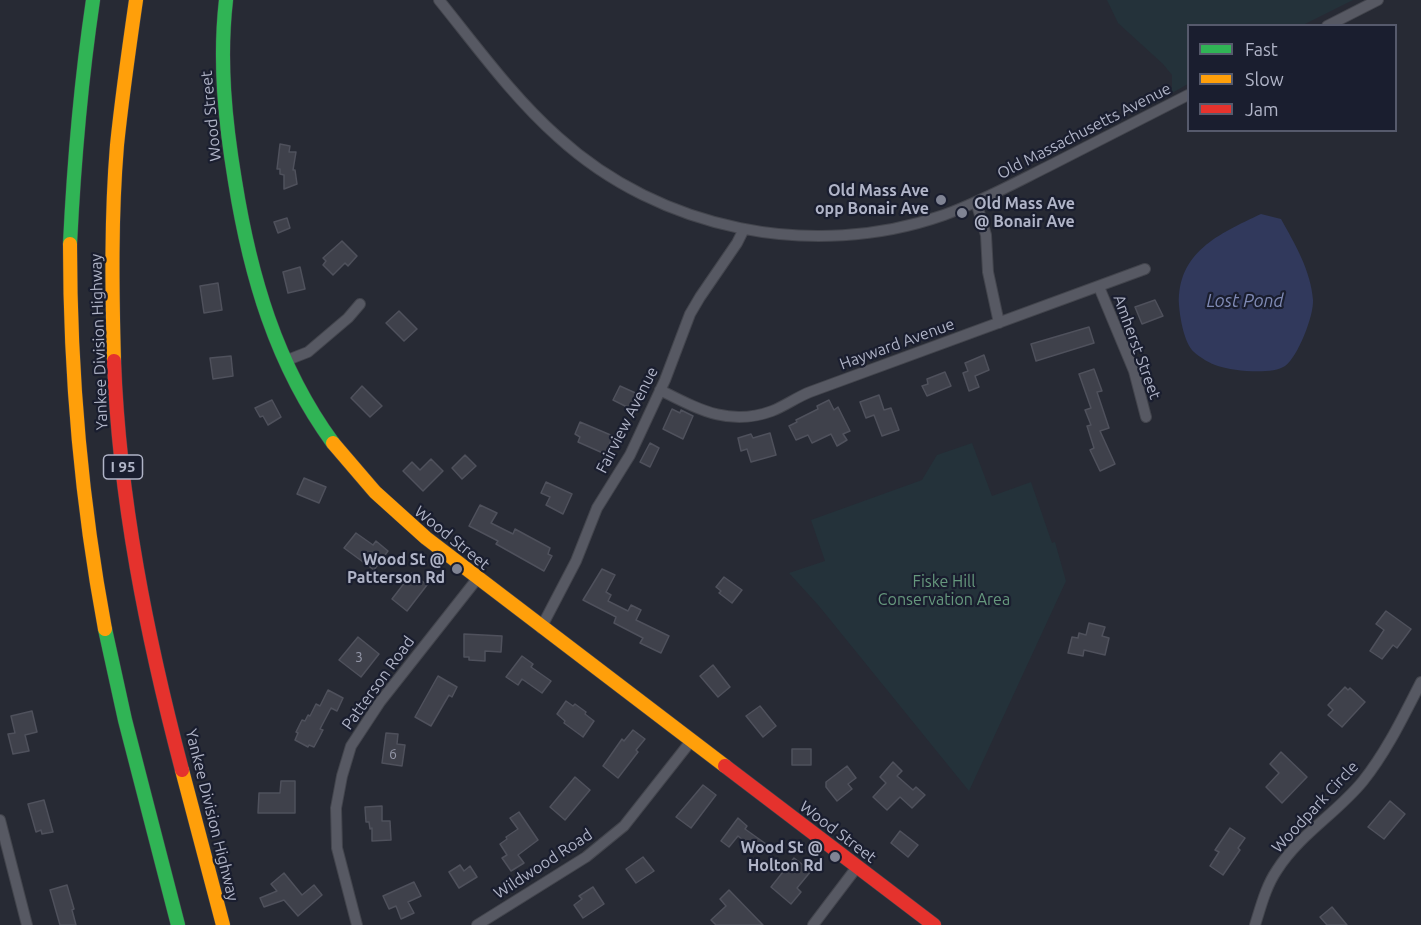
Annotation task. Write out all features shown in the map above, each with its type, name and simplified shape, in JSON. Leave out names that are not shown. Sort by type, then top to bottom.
[{"type":"main road","name":"Yankee Division Highway","points":[[93,0],[76,136],[69,233],[70,338],[77,444],[90,548],[109,653],[178,925]]},
{"type":"main road","name":"Yankee Division Highway","points":[[136,0],[121,101],[112,230],[112,316],[120,436],[129,513],[146,616],[223,925]]},
{"type":"main road","name":"Wood Street","points":[[226,0],[222,46],[223,87],[227,136],[240,218],[262,306],[285,361],[316,418],[336,448],[354,470],[400,516],[477,579],[934,925]]},
{"type":"street","name":"Old Massachusetts Avenue","points":[[439,0],[525,104],[557,136],[589,163],[658,202],[704,219],[744,229],[795,236],[851,235],[912,224],[943,215],[976,202],[1187,96]]},
{"type":"street","points":[[1331,24],[1378,0]]},
{"type":"street","points":[[976,202],[986,235],[988,272],[999,323]]},
{"type":"street","name":"Fairview Avenue","points":[[541,628],[574,566],[597,508],[627,460],[660,390],[693,309],[744,229]]},
{"type":"street","name":"Hayward Avenue","points":[[660,390],[716,415],[737,417],[760,414],[777,409],[801,395],[1145,269]]},
{"type":"street","name":"Amherst Street","points":[[1099,286],[1134,371],[1146,417]]},
{"type":"street","points":[[285,361],[308,352],[348,318],[360,304]]},
{"type":"street","name":"Patterson Road","points":[[357,925],[337,848],[336,808],[342,776],[351,747],[380,702],[477,579]]},
{"type":"street","name":"Woodpark Circle","points":[[1255,925],[1265,894],[1276,871],[1294,848],[1363,781],[1381,755],[1421,682]]},
{"type":"street","name":"Wildwood Road","points":[[477,925],[586,857],[624,826],[691,741]]},
{"type":"street","points":[[0,820],[27,925]]},
{"type":"street","points":[[813,925],[857,867]]},
{"type":"green space","points":[[1107,0],[1353,0],[1305,24],[1187,24],[1187,85],[1172,93],[1172,75],[1118,23]]},
{"type":"green space","name":"Fiske Hill Conservation Area","points":[[972,443],[992,496],[1031,482],[1052,543],[1055,542],[1066,581],[969,791],[819,606],[789,573],[825,561],[811,520],[922,480],[937,455]]},
{"type":"water","name":"Lost Pond","points":[[1261,214],[1281,219],[1306,268],[1312,289],[1313,307],[1300,345],[1285,366],[1262,371],[1225,368],[1202,358],[1188,343],[1183,330],[1179,305],[1180,287],[1185,271],[1204,247],[1230,229]]},
{"type":"building","points":[[280,144],[290,146],[289,152],[296,152],[293,170],[295,170],[297,184],[284,189],[284,175],[280,174],[280,169],[277,169]]},
{"type":"building","points":[[287,218],[290,228],[278,233],[274,222]]},
{"type":"building","points":[[342,241],[357,256],[348,266],[345,263],[333,275],[323,265],[326,261],[323,258]]},
{"type":"building","points":[[300,267],[305,289],[288,293],[283,272]]},
{"type":"building","points":[[218,283],[222,310],[204,313],[200,286]]},
{"type":"building","points":[[1155,300],[1163,316],[1142,324],[1135,307]]},
{"type":"building","points":[[399,311],[417,329],[404,341],[386,323]]},
{"type":"building","points":[[1089,327],[1094,343],[1036,361],[1031,344]]},
{"type":"building","points":[[984,355],[989,370],[975,376],[979,387],[969,391],[963,373],[968,371],[965,363]]},
{"type":"building","points":[[231,356],[233,376],[213,379],[210,358]]},
{"type":"building","points":[[1094,369],[1102,391],[1097,392],[1109,428],[1100,431],[1115,464],[1100,471],[1090,450],[1094,448],[1087,426],[1091,425],[1085,410],[1091,408],[1079,374]]},
{"type":"building","points":[[945,372],[951,386],[927,396],[922,386],[928,384],[927,379]]},
{"type":"building","points":[[362,386],[382,406],[370,417],[351,398]]},
{"type":"building","points":[[620,386],[640,395],[633,410],[613,400]]},
{"type":"building","points":[[879,395],[884,410],[891,408],[899,430],[882,436],[874,415],[866,418],[860,402]]},
{"type":"building","points":[[272,400],[281,417],[268,425],[255,408]]},
{"type":"building","points":[[829,400],[834,410],[838,407],[850,431],[843,434],[847,440],[837,446],[831,434],[812,443],[808,435],[796,440],[789,426]]},
{"type":"building","points":[[672,409],[680,413],[681,410],[693,416],[683,439],[663,429]]},
{"type":"building","points":[[580,422],[613,436],[605,454],[578,442],[580,437],[575,434]]},
{"type":"building","points":[[770,433],[776,455],[751,462],[747,449],[741,451],[738,438],[751,434],[753,438]]},
{"type":"building","points":[[650,443],[659,448],[650,467],[640,462]]},
{"type":"building","points":[[465,455],[476,466],[462,479],[452,468]]},
{"type":"building","points":[[431,459],[443,471],[423,491],[403,471],[412,462],[420,470]]},
{"type":"building","points":[[304,478],[326,487],[319,503],[297,494]]},
{"type":"building","points":[[546,482],[572,494],[563,514],[546,505],[550,497],[541,493]]},
{"type":"building","points":[[480,505],[497,513],[491,523],[513,534],[515,529],[550,548],[548,554],[552,556],[544,571],[496,544],[498,541],[469,526]]},
{"type":"building","points":[[356,533],[373,545],[376,541],[388,551],[374,570],[344,548]]},
{"type":"building","points":[[602,569],[615,575],[606,592],[611,595],[608,601],[628,611],[631,605],[641,610],[636,620],[669,636],[661,653],[640,643],[643,638],[614,623],[616,617],[583,600]]},
{"type":"building","points":[[412,573],[427,585],[407,611],[392,599]]},
{"type":"building","points":[[724,577],[742,590],[732,603],[719,593],[721,591],[716,587]]},
{"type":"building","points":[[1386,611],[1411,629],[1397,648],[1393,645],[1382,659],[1370,651],[1384,630],[1376,624]]},
{"type":"building","points":[[1089,623],[1105,627],[1102,636],[1109,638],[1105,655],[1084,650],[1083,656],[1068,653],[1072,637],[1078,638],[1079,633],[1086,635]]},
{"type":"building","points":[[464,634],[502,636],[501,652],[485,651],[485,661],[469,660],[469,657],[464,657]]},
{"type":"building","points":[[358,637],[379,654],[361,677],[339,660]]},
{"type":"building","points":[[522,656],[533,664],[531,667],[551,681],[542,693],[522,679],[518,685],[506,677]]},
{"type":"building","points":[[713,665],[730,687],[718,697],[700,676]]},
{"type":"building","points":[[438,676],[457,687],[452,697],[449,695],[431,726],[415,717]]},
{"type":"building","points":[[1345,687],[1348,690],[1350,688],[1365,702],[1342,727],[1328,715],[1333,710],[1328,705]]},
{"type":"building","points":[[328,690],[343,698],[337,711],[331,708],[314,747],[309,745],[308,747],[295,740],[298,733],[296,732],[302,720],[305,721],[308,715],[310,716],[316,704],[320,706]]},
{"type":"building","points":[[566,701],[573,706],[575,704],[594,721],[583,737],[564,723],[565,721],[557,714]]},
{"type":"building","points":[[760,706],[776,726],[763,737],[746,716]]},
{"type":"building","points":[[32,711],[37,732],[25,735],[29,751],[13,754],[8,734],[15,733],[11,716]]},
{"type":"building","points":[[633,730],[645,739],[618,778],[603,766],[622,739],[624,741]]},
{"type":"building","points":[[386,733],[398,734],[397,744],[405,745],[402,766],[382,763]]},
{"type":"building","points":[[792,749],[811,749],[811,765],[792,765]]},
{"type":"building","points":[[1281,752],[1307,777],[1282,803],[1266,787],[1279,773],[1270,764]]},
{"type":"building","points":[[893,762],[902,771],[897,776],[913,790],[916,787],[925,795],[912,808],[900,797],[887,810],[873,797],[886,783],[880,777]]},
{"type":"building","points":[[847,766],[856,778],[848,784],[852,789],[837,801],[826,787],[826,782]]},
{"type":"building","points":[[575,777],[590,790],[565,820],[550,807]]},
{"type":"building","points":[[281,781],[295,781],[295,813],[258,813],[259,793],[280,793]]},
{"type":"building","points":[[703,785],[716,795],[691,828],[676,817]]},
{"type":"building","points":[[44,800],[53,832],[42,834],[41,830],[36,832],[28,804]]},
{"type":"building","points":[[1390,801],[1405,814],[1384,839],[1368,827]]},
{"type":"building","points":[[382,806],[382,821],[390,821],[391,840],[372,841],[372,828],[370,829],[369,822],[366,822],[365,807]]},
{"type":"building","points":[[519,812],[538,840],[518,855],[524,863],[511,871],[502,858],[507,855],[500,844],[518,829],[510,818]]},
{"type":"building","points":[[738,818],[747,826],[745,829],[766,844],[759,853],[738,836],[729,847],[721,841]]},
{"type":"building","points":[[1230,828],[1245,838],[1238,848],[1240,850],[1223,875],[1210,866],[1219,852],[1215,850]]},
{"type":"building","points":[[900,831],[918,845],[908,857],[891,843]]},
{"type":"building","points":[[643,857],[654,871],[636,883],[626,869]]},
{"type":"building","points":[[794,858],[811,871],[797,888],[801,892],[791,904],[771,887]]},
{"type":"building","points":[[460,865],[464,871],[470,866],[477,877],[459,888],[449,872]]},
{"type":"building","points":[[284,873],[302,895],[314,885],[322,895],[298,916],[284,900],[264,907],[260,898],[277,891],[271,884]]},
{"type":"building","points":[[414,882],[421,896],[408,902],[414,913],[401,919],[396,906],[389,909],[383,896]]},
{"type":"building","points":[[67,885],[76,925],[60,925],[50,890]]},
{"type":"building","points":[[593,887],[604,904],[583,918],[574,905],[582,899],[579,896]]},
{"type":"building","points":[[729,890],[763,925],[716,925],[711,920],[726,906],[720,899]]},
{"type":"building","points":[[1332,907],[1347,925],[1327,925],[1320,917]]},
{"type":"traffic: fast","points":[[70,244],[78,122],[93,0]]},
{"type":"traffic: fast","points":[[226,0],[223,68],[228,136],[249,251],[268,318],[281,351],[313,413],[333,443]]},
{"type":"traffic: fast","points":[[105,629],[125,720],[178,925]]},
{"type":"traffic: slow","points":[[114,361],[112,253],[115,172],[136,0]]},
{"type":"traffic: slow","points":[[70,244],[72,341],[78,437],[89,533],[105,629]]},
{"type":"traffic: slow","points":[[333,443],[375,492],[426,538],[725,766]]},
{"type":"traffic: slow","points":[[182,770],[223,925]]},
{"type":"traffic: jam","points":[[114,361],[128,516],[146,619],[182,770]]},
{"type":"traffic: jam","points":[[725,766],[934,925]]},
{"type":"place","name":"Old Mass Ave opp Bonair Ave","points":[[941,200]]},
{"type":"place","name":"Old Mass Ave @ Bonair Ave","points":[[962,213]]},
{"type":"place","name":"Wood St @ Patterson Rd","points":[[457,569]]},
{"type":"place","name":"Wood St @ Holton Rd","points":[[835,857]]}]
